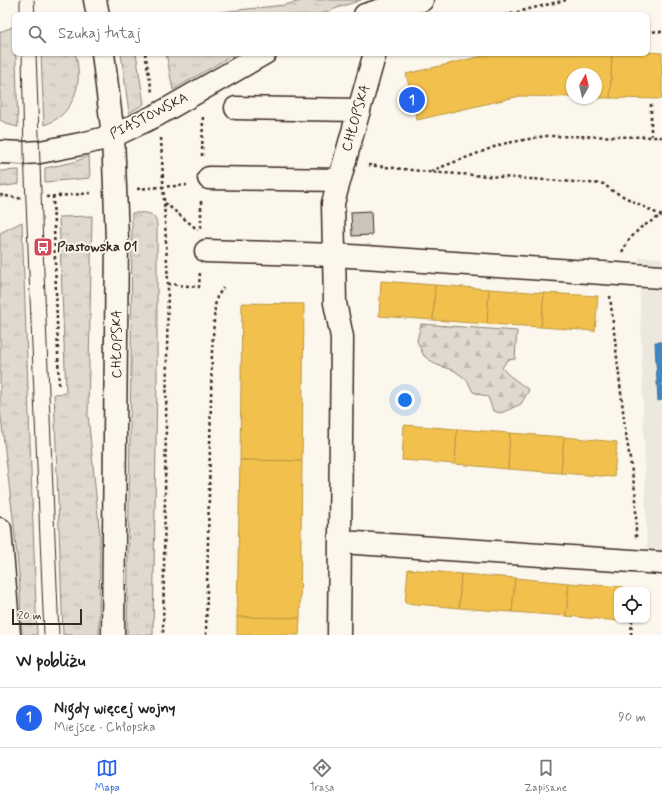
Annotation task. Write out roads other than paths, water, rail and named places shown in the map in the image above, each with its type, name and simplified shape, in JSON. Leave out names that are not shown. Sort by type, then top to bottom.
[{"type":"street","points":[[95,0],[97,12]]},
{"type":"street","points":[[372,12],[387,6],[422,0]]},
{"type":"street","name":"CHŁOPSKA","points":[[103,56],[113,136],[118,239],[112,635]]},
{"type":"street","name":"PIASTOWSKA","points":[[0,152],[40,152],[113,136],[157,115],[260,56]]},
{"type":"street","name":"CHŁOPSKA","points":[[339,635],[342,337],[335,303],[333,204],[374,56]]},
{"type":"street","points":[[236,108],[359,110]]},
{"type":"street","points":[[200,182],[339,180]]},
{"type":"street","points":[[203,242],[335,254],[662,277]]},
{"type":"street","points":[[0,529],[9,635]]},
{"type":"street","points":[[340,542],[662,563]]},
{"type":"tram line","points":[[20,0],[20,12]]},
{"type":"tram line","points":[[34,0],[35,12]]},
{"type":"tram line","points":[[22,56],[24,153],[44,635]]},
{"type":"tram line","points":[[36,56],[59,635]]},
{"type":"place","name":"Nigdy więcej wojny","points":[[412,100]]},
{"type":"place","name":"Piastowska 01","points":[[43,247]]}]
